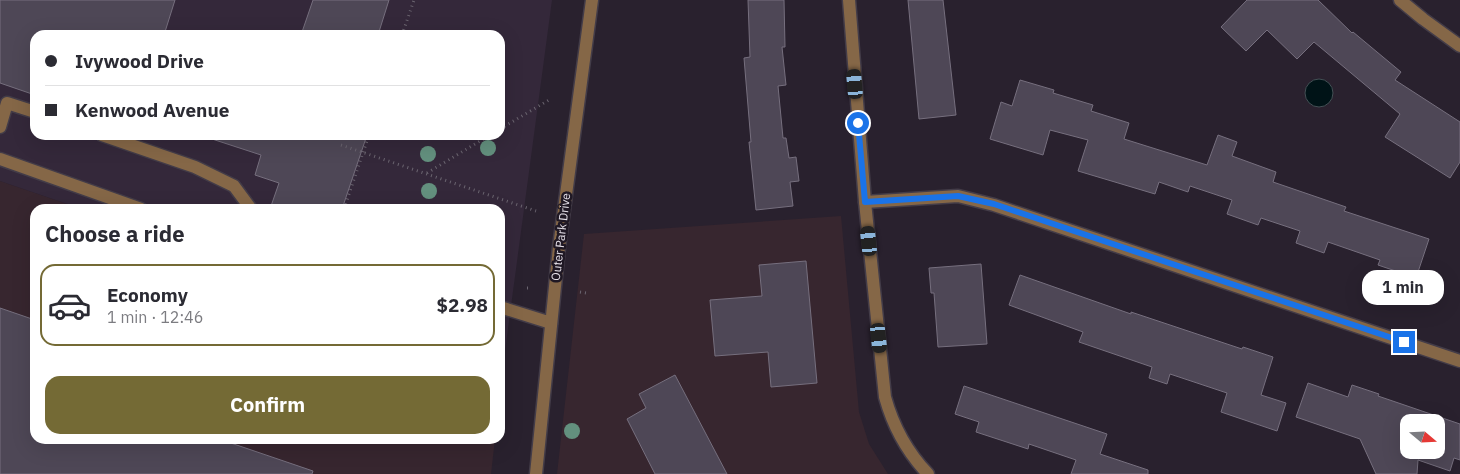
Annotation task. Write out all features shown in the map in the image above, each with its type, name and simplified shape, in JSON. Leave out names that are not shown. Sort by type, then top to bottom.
[{"type":"street","name":"Outer Park Drive","points":[[536,474],[559,247],[592,0]]},
{"type":"street","points":[[849,0],[865,202],[885,397],[891,419],[905,445],[928,474]]},
{"type":"street","points":[[1400,0],[1460,46]]},
{"type":"street","points":[[0,127],[7,103],[30,110]]},
{"type":"street","points":[[117,140],[195,166],[234,186],[247,204]]},
{"type":"street","points":[[0,159],[127,204]]},
{"type":"street","points":[[865,202],[958,196],[994,204],[1460,361]]},
{"type":"street","points":[[505,309],[551,323]]},
{"type":"path","points":[[404,30],[414,0]]},
{"type":"path","points":[[505,126],[549,100]]},
{"type":"path","points":[[346,204],[367,140]]},
{"type":"path","points":[[427,173],[482,140]]},
{"type":"path","points":[[341,145],[536,211]]},
{"type":"path","points":[[580,292],[586,293]]},
{"type":"shaded area","points":[[0,0],[552,0],[505,351],[505,204],[67,204],[0,181]]},
{"type":"shaded area","points":[[1319,79],[1329,83],[1333,93],[1329,103],[1319,107],[1309,103],[1305,93],[1309,83]]},
{"type":"shaded area","points":[[0,181],[67,204],[30,204],[30,444],[494,444],[491,474],[0,474]]},
{"type":"shaded area","points":[[841,216],[859,412],[869,444],[888,474],[557,474],[584,234]]},
{"type":"building","points":[[0,0],[175,0],[166,30],[30,30],[30,93],[0,83]]},
{"type":"building","points":[[313,0],[389,0],[380,30],[303,30]]},
{"type":"building","points":[[748,0],[784,0],[785,47],[782,47],[786,85],[778,86],[783,138],[786,138],[789,158],[796,157],[799,181],[790,182],[793,206],[756,210],[749,142],[751,142],[744,58],[750,57]]},
{"type":"building","points":[[908,0],[943,0],[956,115],[919,119]]},
{"type":"building","points":[[1247,0],[1318,0],[1352,33],[1401,72],[1395,80],[1460,122],[1460,162],[1450,178],[1385,137],[1400,114],[1314,42],[1297,59],[1267,30],[1246,51],[1221,27]]},
{"type":"building","points":[[1020,80],[1054,90],[1053,93],[1093,105],[1091,111],[1129,123],[1124,139],[1207,165],[1218,135],[1237,142],[1232,156],[1276,172],[1273,182],[1346,207],[1344,211],[1429,239],[1416,278],[1378,265],[1380,260],[1328,242],[1324,253],[1296,243],[1300,231],[1261,218],[1258,225],[1227,214],[1232,200],[1190,186],[1188,192],[1159,182],[1155,194],[1078,171],[1088,140],[1050,130],[1043,155],[990,139],[1001,102],[1012,106]]},
{"type":"building","points":[[215,140],[365,140],[344,204],[272,204],[279,183],[255,175],[261,155]]},
{"type":"building","points":[[806,261],[817,383],[771,387],[768,352],[715,356],[710,300],[762,296],[759,265]]},
{"type":"building","points":[[981,264],[987,344],[938,347],[934,293],[931,293],[929,268]]},
{"type":"building","points":[[1020,275],[1131,314],[1131,312],[1242,349],[1243,347],[1273,357],[1261,395],[1286,403],[1277,431],[1221,412],[1227,393],[1170,374],[1167,384],[1149,378],[1152,367],[1079,342],[1083,332],[1009,305]]},
{"type":"building","points":[[0,308],[30,318],[30,444],[234,444],[313,471],[312,474],[0,474]]},
{"type":"building","points":[[675,375],[727,474],[655,474],[627,419],[646,408],[639,394]]},
{"type":"building","points":[[1308,383],[1348,397],[1352,385],[1431,414],[1400,414],[1400,459],[1445,459],[1445,419],[1460,424],[1460,460],[1454,458],[1450,471],[1418,460],[1417,474],[1376,474],[1360,439],[1296,417]]},
{"type":"building","points":[[964,386],[1107,434],[1100,454],[1148,470],[1148,474],[1071,474],[1076,460],[1029,444],[1028,449],[976,432],[979,422],[955,414]]},
{"type":"route","points":[[858,123],[865,202],[958,196],[994,204],[1404,342]]}]
